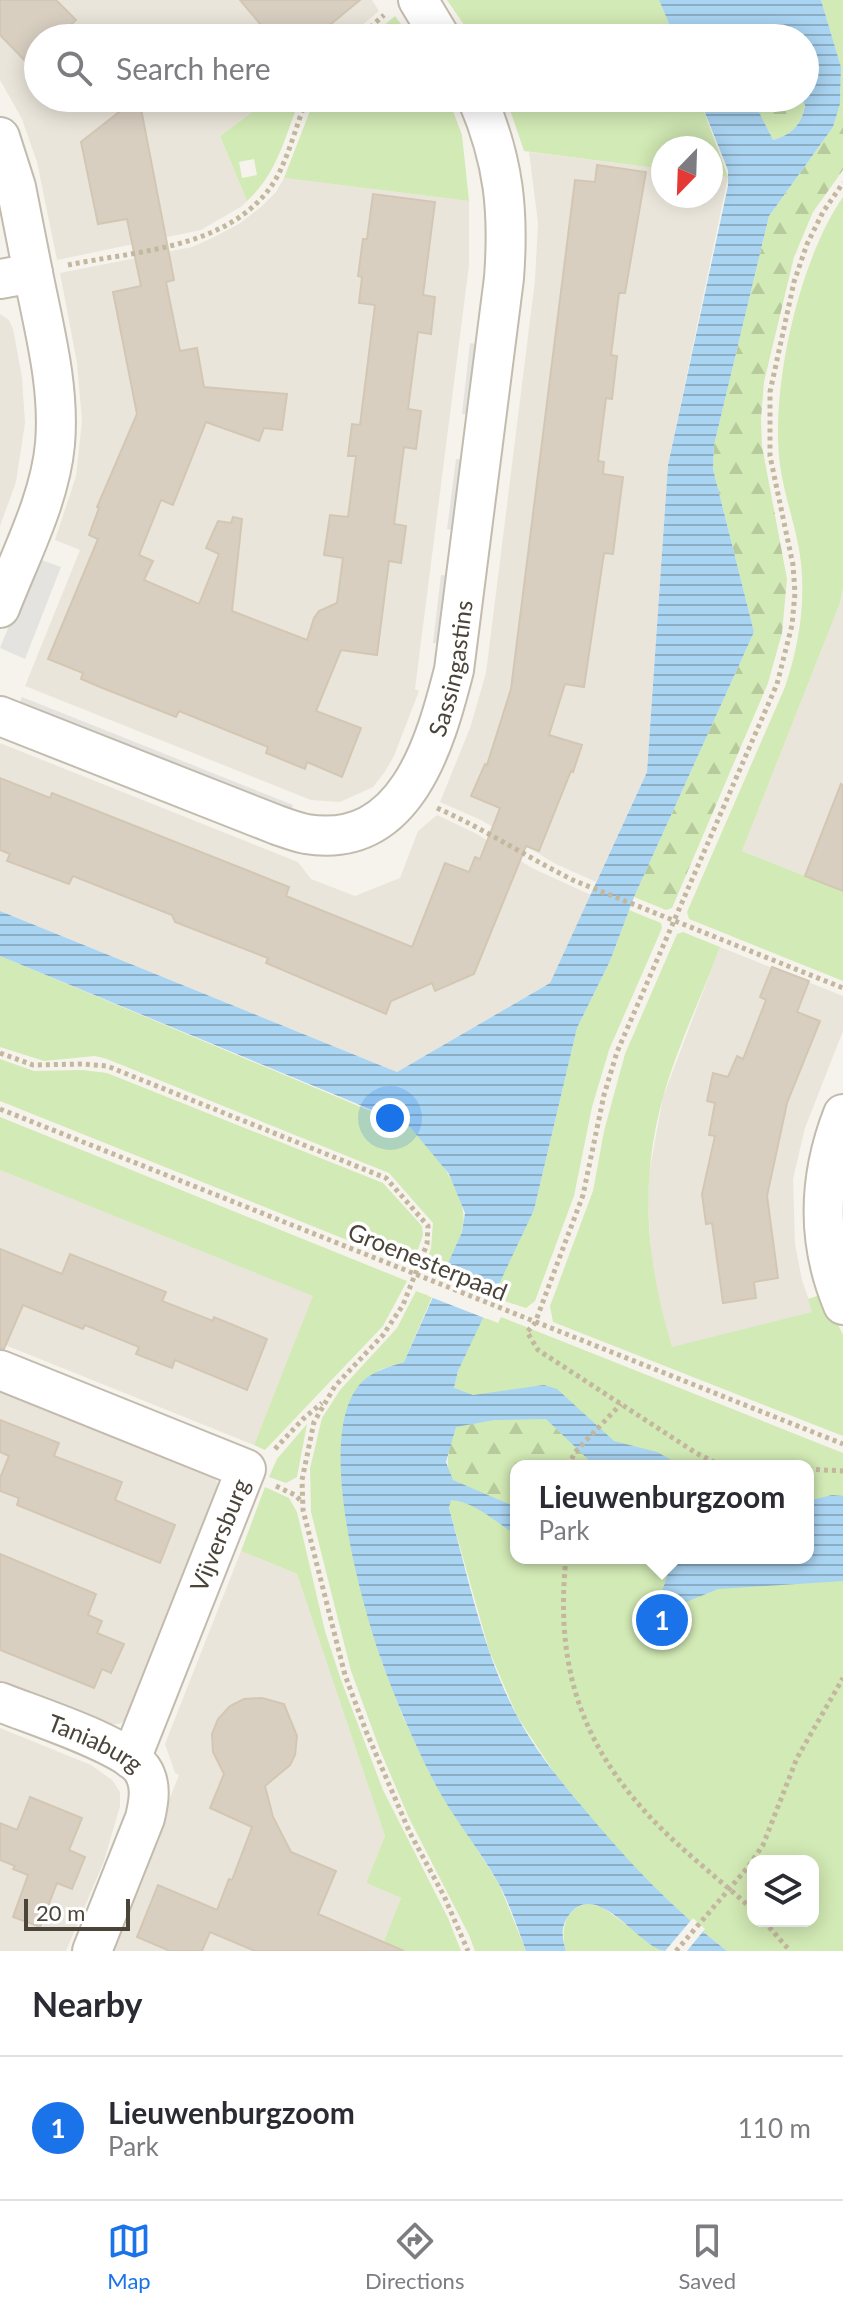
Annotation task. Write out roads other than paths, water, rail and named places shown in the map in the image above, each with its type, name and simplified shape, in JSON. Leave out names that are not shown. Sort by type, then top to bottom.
[{"type":"street","points":[[418,0],[433,24]]},
{"type":"street","name":"Sassingastins","points":[[0,716],[262,820],[307,834],[335,834],[360,829],[396,807],[408,791],[436,730],[454,670],[504,278],[507,229],[505,194],[490,127],[483,112]]},
{"type":"street","points":[[0,137],[16,187],[16,276],[50,358],[55,407],[55,446],[48,481],[0,608]]},
{"type":"street","points":[[843,1114],[825,1174],[822,1222],[832,1278],[843,1305]]},
{"type":"street","name":"Vijversburg","points":[[0,1370],[246,1469],[131,1759]]},
{"type":"street","name":"Taniaburg","points":[[0,1702],[105,1744],[131,1759],[141,1768],[148,1781],[150,1798],[145,1818],[92,1951]]},
{"type":"water","points":[[659,0],[821,0],[841,67],[840,104],[833,127],[769,216],[714,445],[713,469],[754,632],[634,897],[610,961],[577,1028],[534,1210],[458,1371],[454,1388],[473,1395],[544,1385],[557,1389],[614,1441],[657,1452],[671,1460],[589,1460],[546,1419],[494,1420],[456,1427],[446,1462],[453,1480],[510,1504],[510,1531],[468,1504],[451,1500],[449,1508],[486,1640],[505,1692],[524,1729],[557,1776],[618,1848],[652,1885],[727,1951],[664,1951],[605,1909],[592,1904],[580,1906],[566,1919],[563,1933],[566,1951],[526,1951],[499,1884],[439,1790],[392,1689],[363,1599],[341,1482],[341,1445],[346,1413],[357,1388],[372,1374],[404,1362],[462,1232],[465,1213],[449,1174],[411,1128],[389,1117],[0,956],[0,911],[397,1072],[550,983],[647,772],[668,465],[728,186],[723,136],[714,136],[705,112],[759,112],[773,140],[795,128],[803,112],[819,112],[819,24],[669,24]]},
{"type":"water","points":[[843,1496],[843,1581],[718,1589],[674,1607],[666,1604],[661,1595],[671,1564],[814,1564],[814,1500]]},
{"type":"place","name":"Lieuwenburgzoom","points":[[662,1620]]}]
